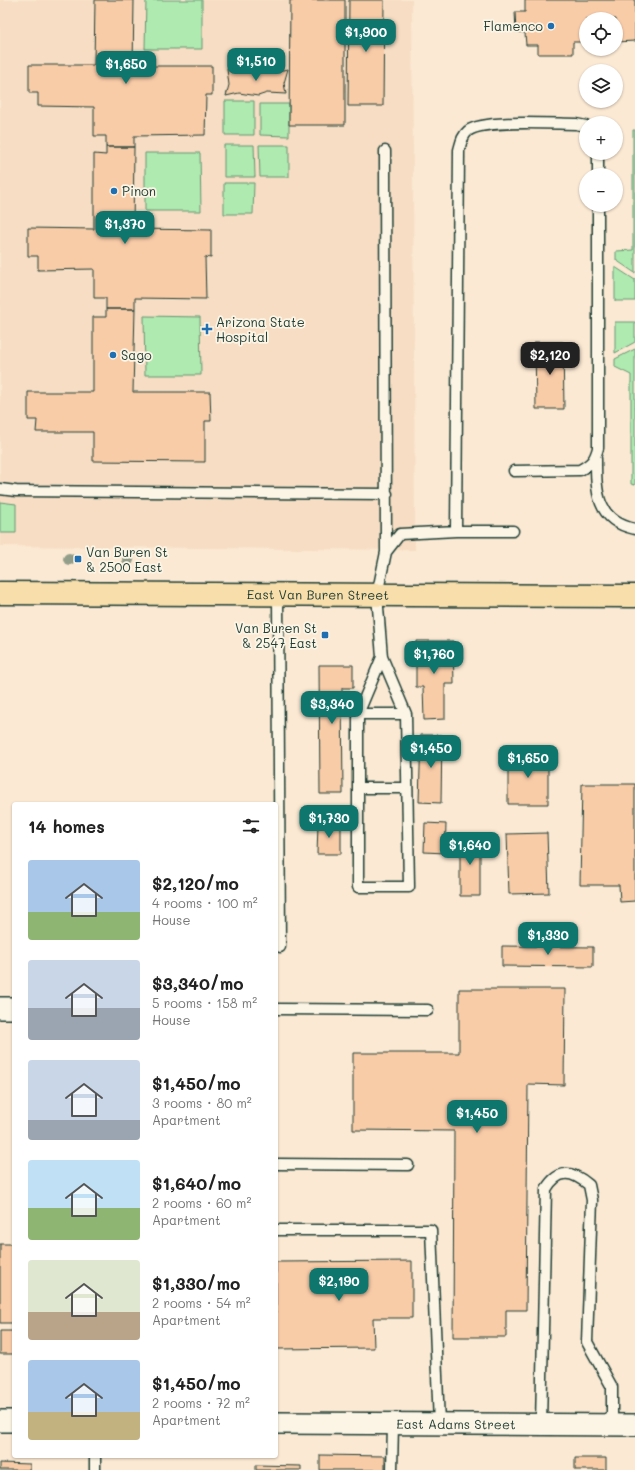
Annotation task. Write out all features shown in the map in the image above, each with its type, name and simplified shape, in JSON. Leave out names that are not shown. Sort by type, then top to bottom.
[{"type":"main road","name":"East Van Buren Street","points":[[0,593],[635,596]]},
{"type":"street","points":[[0,1008],[12,1008]]},
{"type":"street","points":[[0,1421],[12,1421]]},
{"type":"street","name":"East Adams Street","points":[[278,1423],[635,1425]]},
{"type":"lane","points":[[456,531],[458,171],[459,150],[462,138],[468,130],[488,124],[579,125]]},
{"type":"lane","points":[[382,657],[358,714],[358,887],[409,887],[406,714],[382,657],[377,595],[386,552],[385,151]]},
{"type":"lane","points":[[598,212],[598,448],[596,459],[596,486],[601,506],[616,522],[635,529]]},
{"type":"lane","points":[[514,471],[580,470],[589,466],[596,459]]},
{"type":"lane","points":[[0,489],[387,494]]},
{"type":"lane","points":[[386,552],[400,534],[456,531],[513,531]]},
{"type":"lane","points":[[278,594],[280,947]]},
{"type":"lane","points":[[358,714],[406,714]]},
{"type":"lane","points":[[358,788],[407,788]]},
{"type":"lane","points":[[278,1009],[428,1010]]},
{"type":"lane","points":[[278,1164],[408,1165]]},
{"type":"lane","points":[[541,1424],[546,1189],[551,1180],[558,1174],[570,1174],[580,1178],[589,1185],[592,1200],[587,1342],[612,1387],[612,1425]]},
{"type":"lane","points":[[278,1230],[431,1230],[438,1424]]},
{"type":"lane","points":[[392,1470],[393,1424]]},
{"type":"lane","points":[[95,1458],[95,1470]]},
{"type":"shaded area","name":"Arizona State Hospital","points":[[0,0],[412,0],[415,550],[0,546]]},
{"type":"green space","points":[[146,0],[202,0],[202,49],[145,49]]},
{"type":"green space","points":[[225,101],[254,101],[254,135],[225,135]]},
{"type":"green space","points":[[260,104],[289,104],[289,136],[260,135]]},
{"type":"green space","points":[[633,130],[635,130],[635,273],[616,260],[616,251],[633,250]]},
{"type":"green space","points":[[224,145],[254,145],[255,177],[224,177]]},
{"type":"green space","points":[[259,145],[289,145],[289,177],[260,177]]},
{"type":"green space","points":[[145,153],[200,153],[201,211],[145,211]]},
{"type":"green space","points":[[224,183],[254,183],[253,214],[224,214]]},
{"type":"green space","points":[[615,267],[635,280],[635,301],[615,301]]},
{"type":"green space","points":[[144,316],[200,317],[201,375],[145,375]]},
{"type":"green space","points":[[615,322],[635,322],[635,342],[615,353]]},
{"type":"green space","points":[[635,349],[635,485],[631,484],[631,375],[615,367],[615,359]]},
{"type":"green space","points":[[0,502],[16,504],[16,533],[0,533]]},
{"type":"building","points":[[95,0],[134,0],[133,66],[212,66],[212,95],[206,95],[205,135],[134,136],[134,147],[106,147],[106,136],[94,136],[94,107],[38,106],[38,93],[29,93],[29,65],[94,65]]},
{"type":"building","points":[[290,0],[345,0],[345,125],[289,125]]},
{"type":"building","points":[[349,0],[384,0],[383,106],[348,106]]},
{"type":"building","name":"Flamenco","points":[[525,0],[635,0],[635,41],[623,42],[623,12],[579,12],[579,42],[573,42],[573,54],[538,54],[538,45],[526,45],[525,33],[516,32],[515,12],[525,12]]},
{"type":"building","points":[[227,69],[242,72],[258,69],[272,72],[288,69],[284,83],[286,94],[267,93],[258,96],[239,93],[226,96],[229,85]]},
{"type":"building","name":"Pinon","points":[[106,147],[134,147],[133,229],[211,230],[211,258],[205,257],[206,299],[135,298],[135,309],[106,309],[106,298],[94,298],[94,269],[38,270],[38,256],[28,256],[28,228],[94,229],[94,154],[106,155]]},
{"type":"building","name":"Sago","points":[[106,309],[135,309],[133,392],[210,392],[211,421],[205,421],[205,462],[93,461],[93,432],[36,432],[37,420],[28,420],[28,392],[93,392],[93,317],[106,317]]},
{"type":"building","points":[[535,342],[563,342],[564,409],[536,409]]},
{"type":"building","points":[[416,641],[453,641],[454,684],[445,684],[445,719],[424,720],[423,687],[416,687]]},
{"type":"building","points":[[319,665],[353,665],[353,688],[342,688],[343,794],[320,794]]},
{"type":"building","points":[[421,735],[442,735],[441,803],[419,802]]},
{"type":"building","points":[[508,754],[548,754],[548,804],[508,804]]},
{"type":"building","points":[[582,784],[635,784],[635,901],[620,902],[619,885],[580,885]]},
{"type":"building","points":[[425,823],[446,824],[445,853],[424,852]]},
{"type":"building","points":[[318,824],[341,824],[341,854],[317,854]]},
{"type":"building","points":[[547,833],[549,893],[509,894],[507,834]]},
{"type":"building","points":[[460,836],[480,837],[480,896],[460,896]]},
{"type":"building","points":[[502,946],[593,947],[593,967],[502,966]]},
{"type":"building","points":[[459,989],[565,989],[564,1085],[528,1084],[526,1310],[506,1310],[506,1337],[453,1337],[454,1131],[353,1130],[353,1053],[459,1053]]},
{"type":"building","points":[[0,1244],[12,1244],[12,1323],[0,1323]]},
{"type":"building","points":[[412,1261],[412,1318],[373,1318],[374,1348],[278,1349],[278,1262]]},
{"type":"building","points":[[0,1331],[12,1331],[12,1354],[0,1354]]},
{"type":"building","points":[[320,1455],[385,1456],[385,1470],[320,1470]]},
{"type":"building","points":[[575,1458],[606,1458],[606,1470],[575,1470]]},
{"type":"building","points":[[0,1463],[30,1464],[30,1470],[0,1470]]},
{"type":"building","points":[[256,1465],[301,1466],[301,1470],[256,1470]]},
{"type":"place","name":"Flamenco","points":[[551,26]]},
{"type":"place","name":"Pinon","points":[[114,191]]},
{"type":"place","name":"Arizona State Hospital","points":[[207,329]]},
{"type":"place","name":"Sago","points":[[113,355]]},
{"type":"place","name":"Van Buren St & 2500 East","points":[[78,559]]},
{"type":"place","name":"Van Buren St & 2547 East","points":[[325,635]]}]
